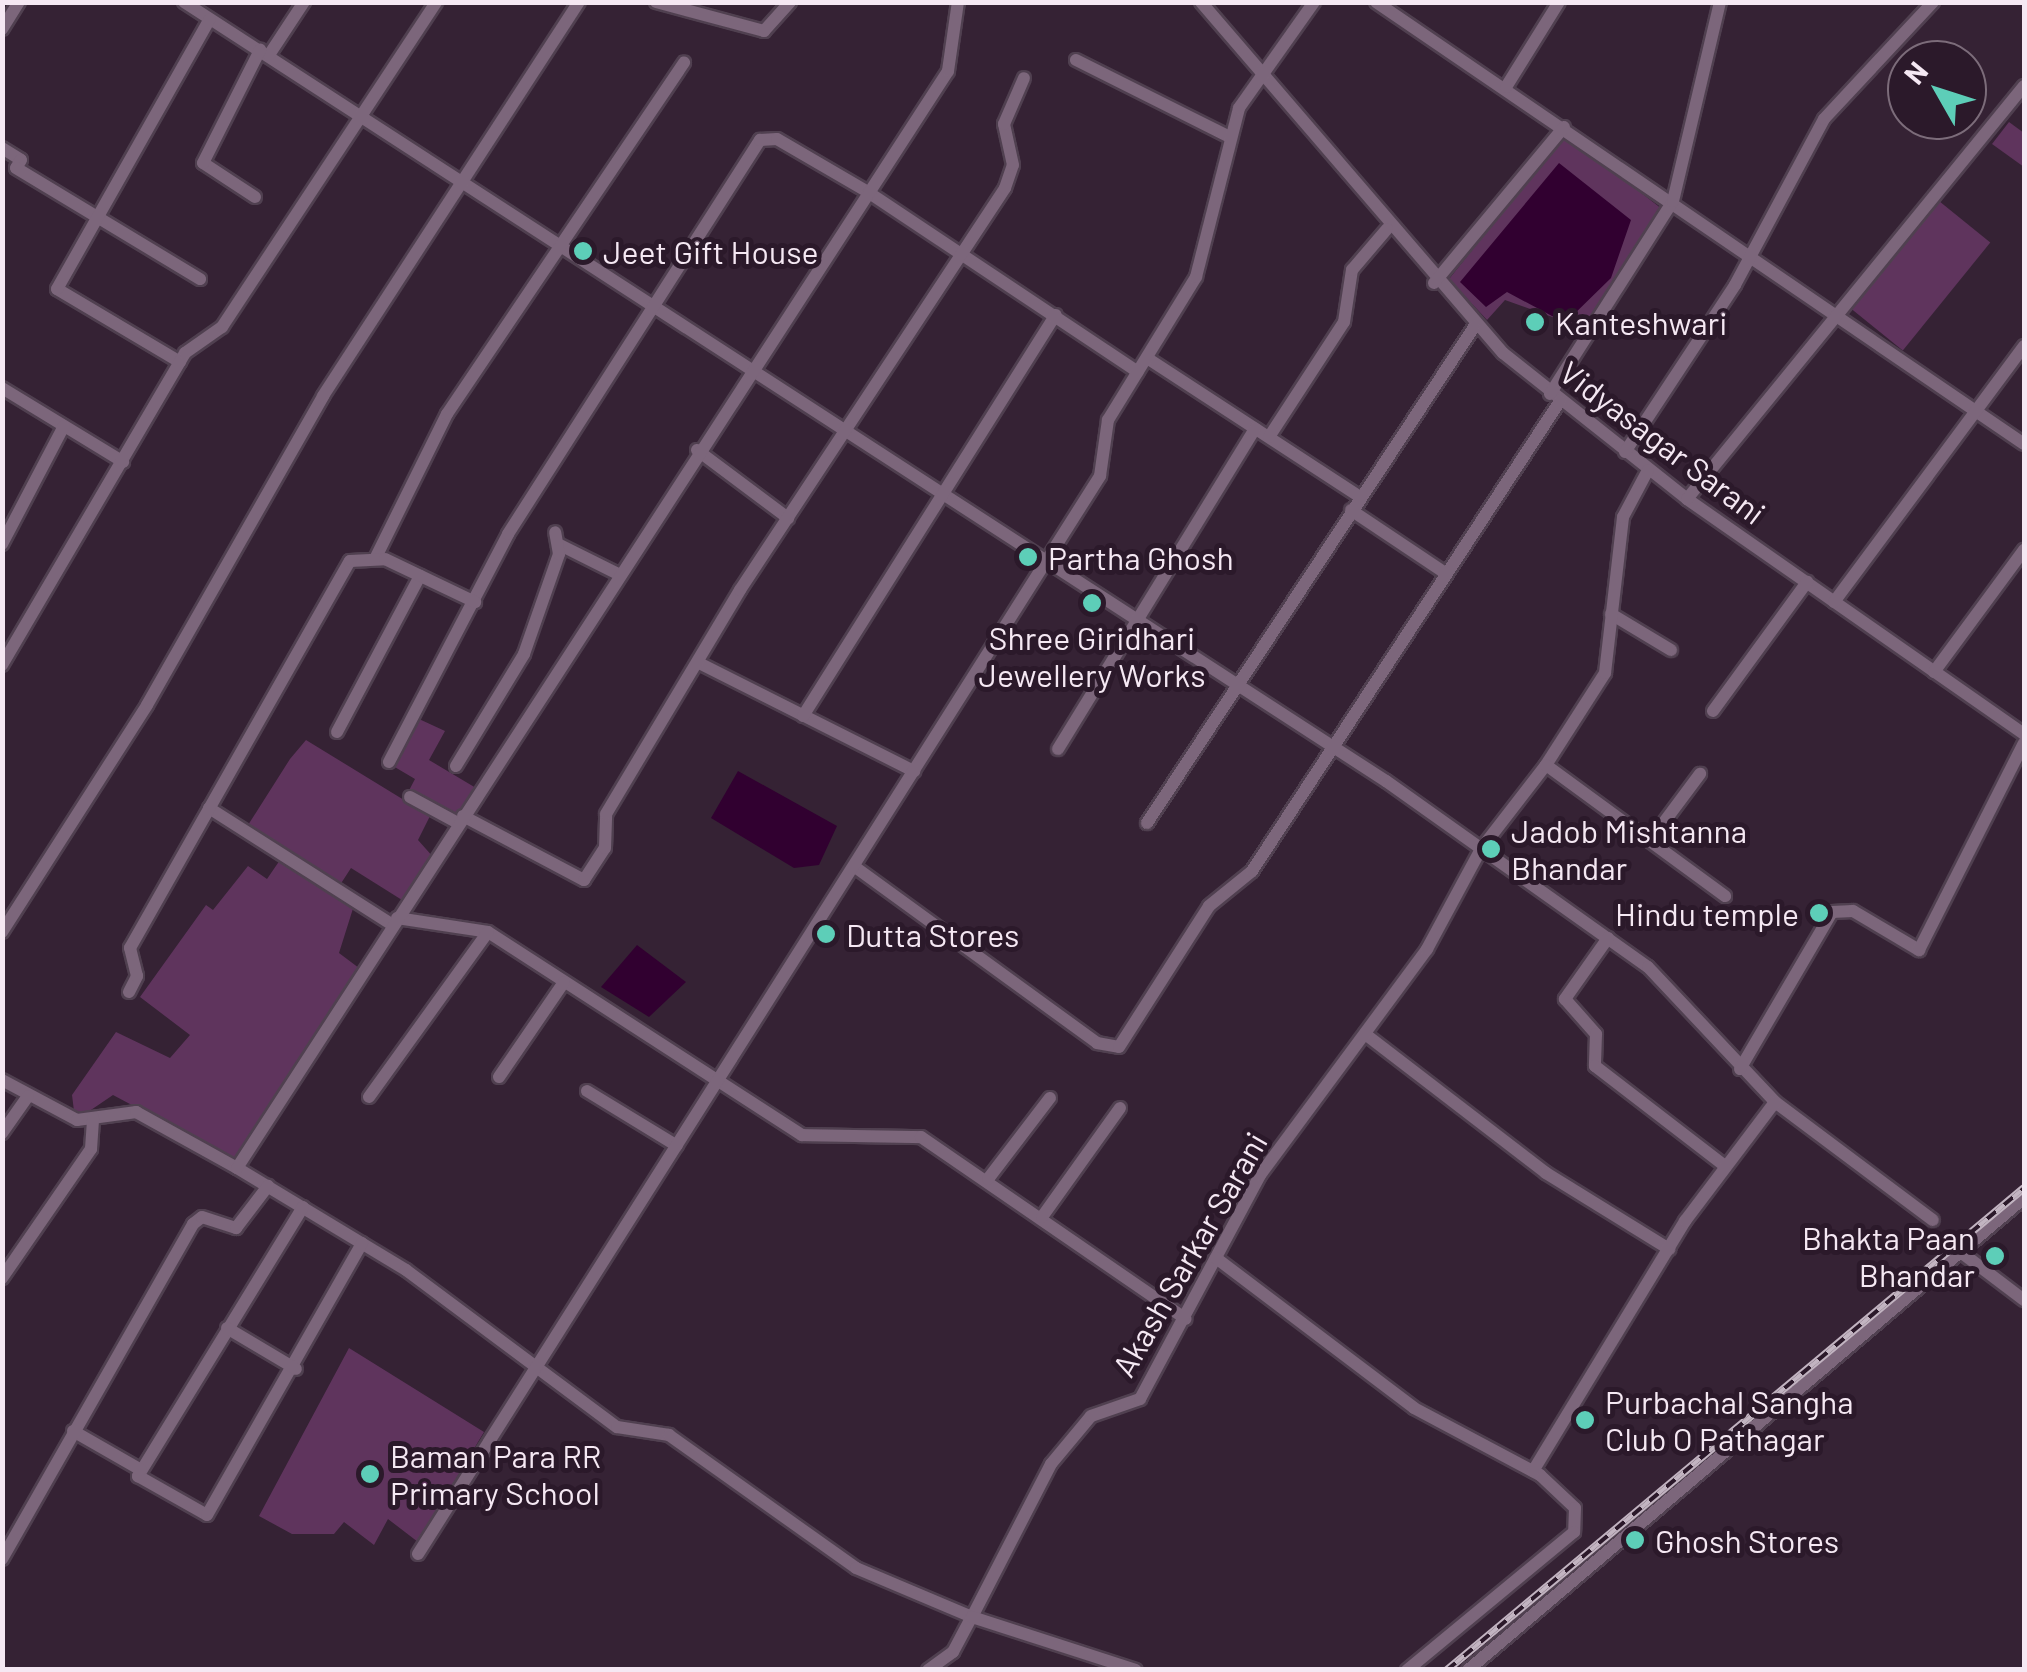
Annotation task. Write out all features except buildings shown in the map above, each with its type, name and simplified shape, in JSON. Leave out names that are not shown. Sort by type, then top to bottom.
[{"type":"street","points":[[2,29],[19,2]]},
{"type":"street","points":[[184,2],[1328,742],[1658,976],[1740,1070],[1775,1102],[1933,1220]]},
{"type":"street","points":[[256,198],[203,163],[264,53],[304,2]]},
{"type":"street","points":[[2,665],[180,362],[222,328],[436,2]]},
{"type":"street","points":[[2,932],[460,181],[578,2]]},
{"type":"street","points":[[656,2],[764,32],[790,2]]},
{"type":"street","points":[[237,1168],[696,450],[954,60],[958,2]]},
{"type":"street","name":"Vidyasagar Sarani","points":[[1201,2],[1434,283],[1471,323],[1555,398],[1686,499],[2024,734]]},
{"type":"street","points":[[418,1554],[1100,476],[1108,420],[1196,277],[1228,136],[1260,73],[1314,2]]},
{"type":"street","points":[[1376,2],[1506,87],[2024,444]]},
{"type":"street","points":[[1506,87],[1559,2]]},
{"type":"street","points":[[1626,452],[1750,256],[1836,102],[1933,2]]},
{"type":"street","points":[[854,867],[1097,1043],[1120,1048],[1209,906],[1252,870],[1328,742],[1555,398],[1673,201],[1718,3]]},
{"type":"street","points":[[180,362],[57,288],[210,19]]},
{"type":"street","points":[[1076,60],[1228,136]]},
{"type":"street","points":[[128,992],[137,976],[130,948],[341,572],[376,558],[447,414],[558,243],[684,63]]},
{"type":"street","points":[[410,797],[584,880],[604,848],[606,814],[788,518],[1011,174],[1004,124],[1024,78]]},
{"type":"street","points":[[1686,499],[2024,86]]},
{"type":"street","points":[[1434,283],[1564,127]]},
{"type":"street","points":[[389,762],[508,534],[760,140],[777,140],[868,192],[962,250],[1138,372]]},
{"type":"street","points":[[2,148],[21,160],[16,168],[200,279]]},
{"type":"street","points":[[1269,438],[1344,322],[1352,270],[1387,229]]},
{"type":"street","points":[[803,716],[1056,315]]},
{"type":"street","points":[[1147,823],[1233,680],[1360,497],[1471,323]]},
{"type":"street","points":[[1834,602],[1972,410],[2024,346]]},
{"type":"street","points":[[1147,358],[1360,497]]},
{"type":"street","points":[[2,388],[123,462]]},
{"type":"street","points":[[2,544],[64,426]]},
{"type":"street","points":[[1058,749],[1143,621],[1255,429]]},
{"type":"street","points":[[696,450],[788,518]]},
{"type":"street","name":"Akash Sarkar Sarani","points":[[928,1670],[952,1652],[1067,1441],[1091,1416],[1140,1399],[1260,1176],[1427,949],[1481,849],[1546,765],[1605,673],[1623,518],[1648,470]]},
{"type":"street","points":[[1351,510],[1442,571]]},
{"type":"street","points":[[456,766],[524,654],[558,539],[616,574]]},
{"type":"street","points":[[1934,672],[2024,550]]},
{"type":"street","points":[[376,558],[475,602]]},
{"type":"street","points":[[337,732],[420,576]]},
{"type":"street","points":[[1714,711],[1807,582]]},
{"type":"street","points":[[1611,614],[1671,650]]},
{"type":"street","points":[[699,663],[914,771]]},
{"type":"street","points":[[1740,1070],[1832,912],[1853,911],[1920,950],[2024,742]]},
{"type":"street","points":[[1546,765],[1725,896]]},
{"type":"street","points":[[1650,841],[1700,774]]},
{"type":"street","points":[[209,808],[395,921],[488,932],[802,1135],[911,1134],[988,1179],[1186,1319]]},
{"type":"street","points":[[369,1097],[488,932]]},
{"type":"street","points":[[1608,938],[1565,999],[1596,1034],[1595,1066],[1725,1166]]},
{"type":"street","points":[[499,1077],[564,982]]},
{"type":"street","points":[[1365,1034],[1546,1173],[1669,1249]]},
{"type":"street","points":[[2,1080],[77,1120],[136,1112],[237,1168],[362,1243],[537,1362],[617,1427],[669,1435],[856,1568],[972,1617],[1136,1670]]},
{"type":"street","points":[[587,1091],[677,1146]]},
{"type":"street","points":[[2,1133],[28,1096]]},
{"type":"street","points":[[988,1179],[1050,1098]]},
{"type":"street","points":[[1533,1471],[1669,1249],[1725,1166],[1775,1102]]},
{"type":"street","points":[[1042,1217],[1120,1108]]},
{"type":"street","points":[[2,1278],[91,1149],[93,1118]]},
{"type":"street","points":[[2,1559],[193,1224],[202,1217],[236,1228],[268,1186]]},
{"type":"street","points":[[1468,1670],[2024,1198]]},
{"type":"street","points":[[141,1470],[303,1208]]},
{"type":"street","points":[[73,1431],[141,1470],[207,1516],[296,1369],[362,1243]]},
{"type":"street","points":[[1962,1253],[2024,1300]]},
{"type":"street","points":[[1216,1258],[1414,1408],[1533,1471],[1575,1508],[1577,1528],[1407,1670]]},
{"type":"street","points":[[226,1328],[296,1369]]},
{"type":"shaded area","points":[[2009,122],[2024,133],[2024,167],[1992,144]]},
{"type":"shaded area","points":[[1565,134],[1662,209],[1591,331],[1505,300],[1487,320],[1449,279]]},
{"type":"shaded area","points":[[1559,163],[1631,220],[1611,278],[1565,323],[1507,292],[1486,307],[1460,282]]},
{"type":"shaded area","points":[[1939,201],[1990,243],[1903,351],[1852,309]]},
{"type":"shaded area","points":[[419,719],[445,731],[429,760],[476,788],[451,827],[430,816],[418,840],[434,858],[410,896],[402,900],[351,868],[338,888],[356,899],[339,953],[359,968],[237,1161],[113,1095],[85,1114],[74,1111],[72,1095],[116,1032],[170,1058],[190,1035],[140,997],[206,905],[213,910],[248,866],[267,879],[280,860],[243,833],[306,740],[404,800],[415,779],[393,766]]},
{"type":"shaded area","points":[[738,771],[837,826],[819,865],[794,868],[711,818]]},
{"type":"shaded area","points":[[637,945],[686,982],[649,1017],[601,987]]},
{"type":"shaded area","name":"Baman Para RR Primary School","points":[[349,1348],[484,1432],[418,1542],[388,1519],[374,1545],[344,1522],[334,1534],[292,1534],[259,1516]]},
{"type":"railway","points":[[1447,1670],[2024,1188]]},
{"type":"place","name":"Jeet Gift House","points":[[583,251]]},
{"type":"place","name":"Kanteshwari","points":[[1535,322]]},
{"type":"place","name":"Partha Ghosh","points":[[1028,557]]},
{"type":"place","name":"Shree Giridhari Jewellery Works","points":[[1092,603]]},
{"type":"place","name":"Jadob Mishtanna Bhandar","points":[[1491,849]]},
{"type":"place","name":"Hindu temple","points":[[1819,913]]},
{"type":"place","name":"Dutta Stores","points":[[826,934]]},
{"type":"place","name":"Bhakta Paan Bhandar","points":[[1995,1256]]},
{"type":"place","name":"Purbachal Sangha Club O Pathagar","points":[[1585,1420]]},
{"type":"place","name":"Baman Para RR Primary School","points":[[370,1474]]},
{"type":"place","name":"Ghosh Stores","points":[[1635,1540]]}]
